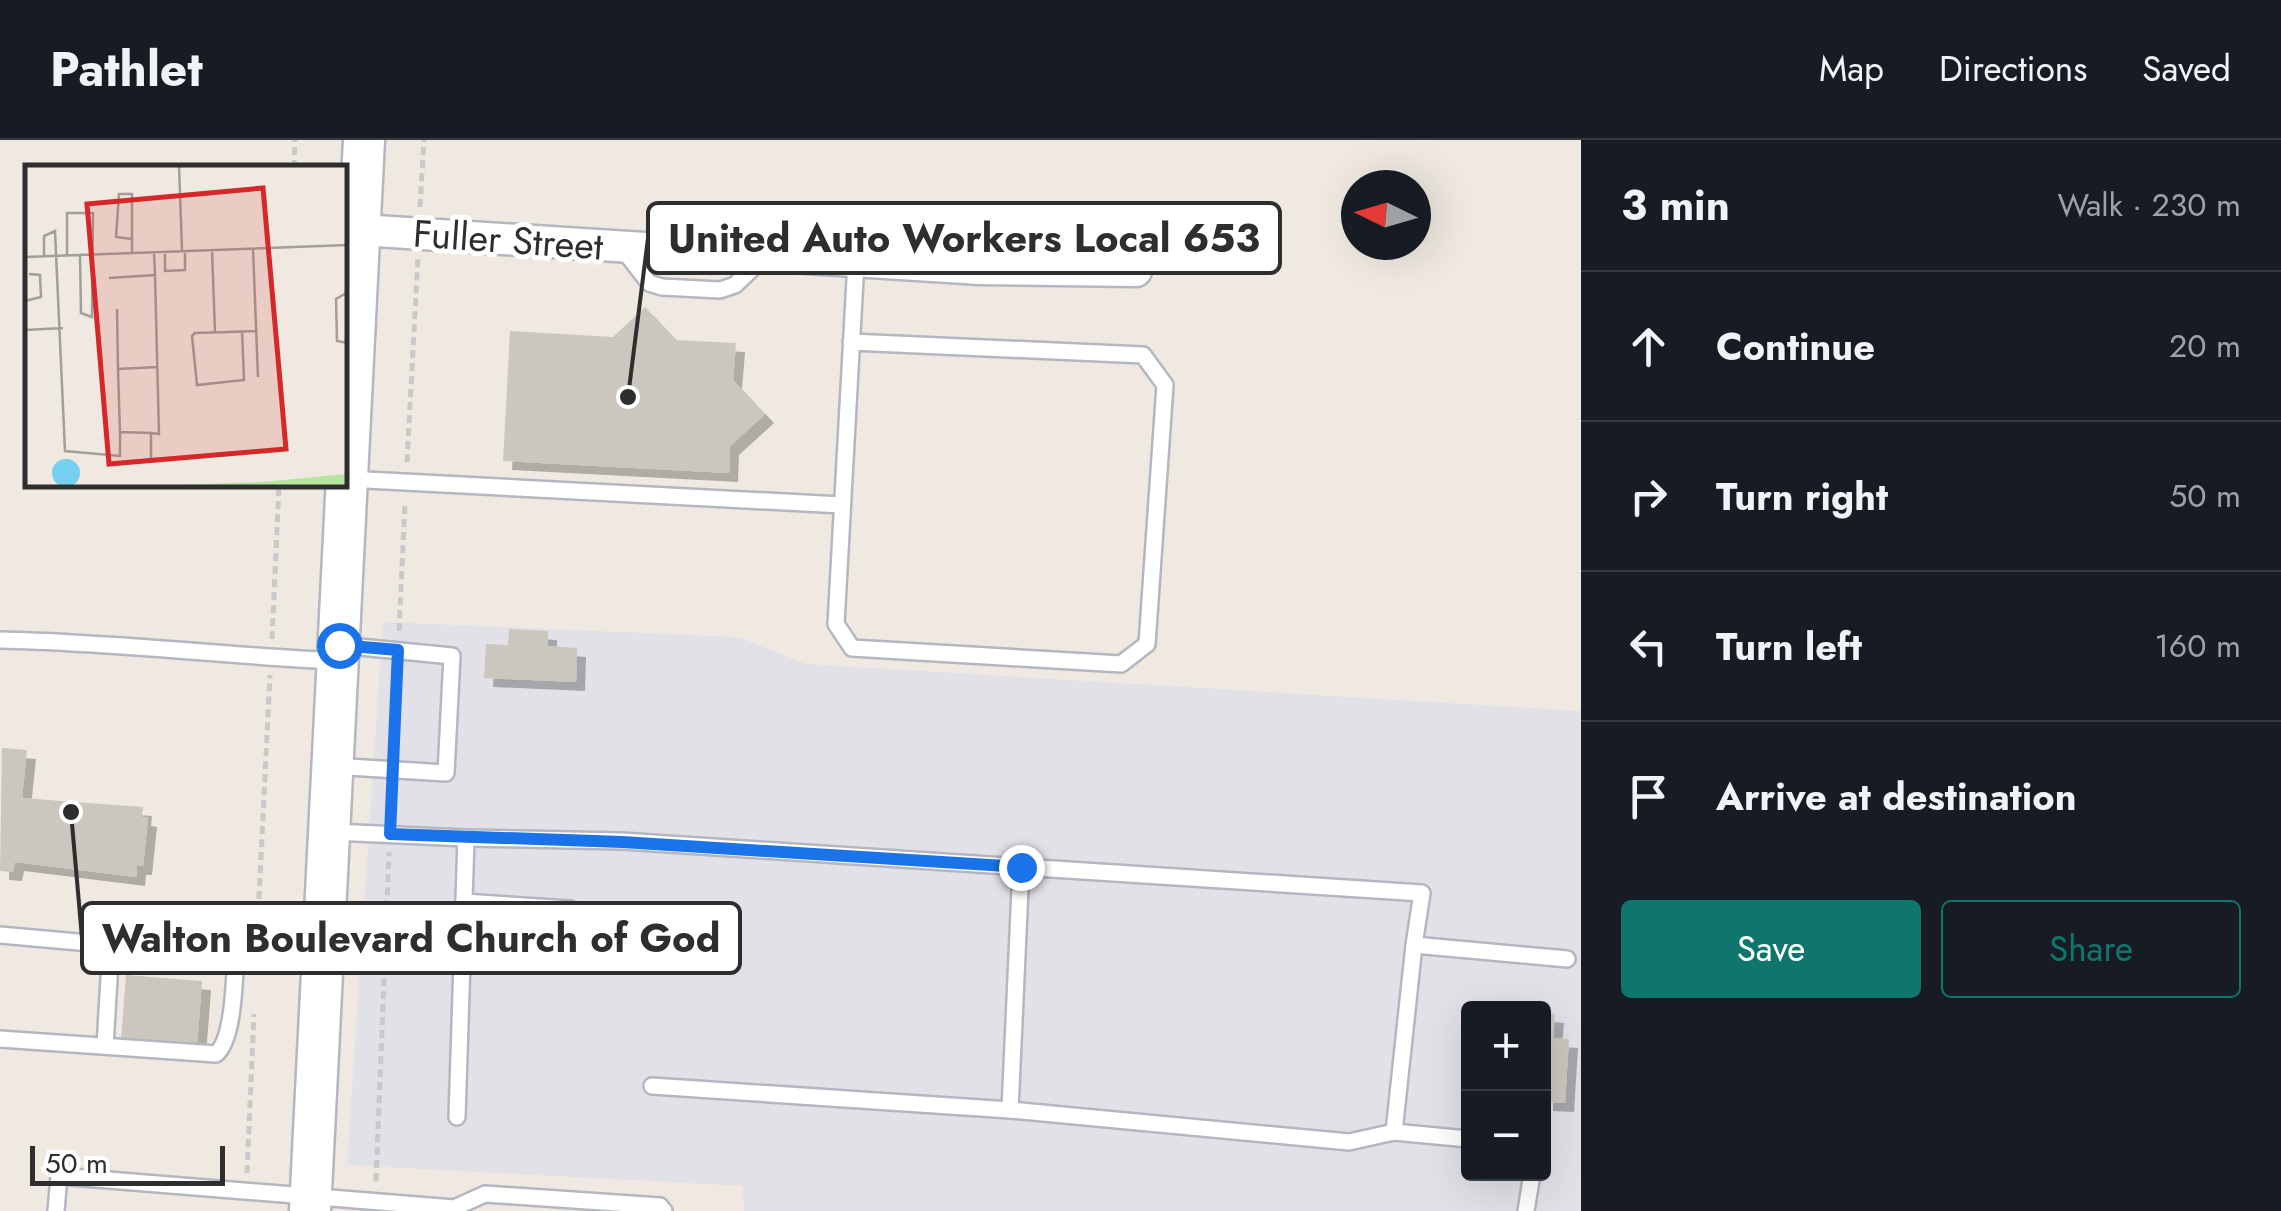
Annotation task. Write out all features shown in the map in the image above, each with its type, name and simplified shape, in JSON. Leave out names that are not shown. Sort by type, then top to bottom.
[{"type":"main road","points":[[348,460],[364,140]]},
{"type":"main road","points":[[310,1204],[347,488]]},
{"type":"street","name":"Fuller Street","points":[[360,230],[980,268],[1136,271]]},
{"type":"lane","points":[[852,342],[1143,355],[1165,385],[1148,644],[1122,664],[852,648],[836,624],[856,261]]},
{"type":"lane","points":[[348,479],[842,506]]},
{"type":"lane","points":[[0,640],[270,658],[398,650],[452,656],[446,773],[332,766]]},
{"type":"lane","points":[[329,832],[622,842],[1422,893],[1394,1132]]},
{"type":"lane","points":[[457,1116],[466,838]]},
{"type":"lane","points":[[1010,1110],[1021,867]]},
{"type":"lane","points":[[464,902],[577,912],[580,961]]},
{"type":"lane","points":[[0,935],[322,964]]},
{"type":"lane","points":[[106,1046],[111,945]]},
{"type":"lane","points":[[1414,945],[1567,959]]},
{"type":"lane","points":[[0,1039],[216,1054],[222,1049],[229,1028],[236,956]]},
{"type":"lane","points":[[652,1086],[1010,1110],[1349,1142],[1394,1132],[1461,1138]]},
{"type":"lane","points":[[56,1211],[59,1176],[246,1192],[310,1204],[375,1202],[454,1208],[485,1194],[660,1206],[664,1211]]},
{"type":"lane","points":[[1526,1211],[1531,1181]]},
{"type":"path","points":[[294,165],[295,140]]},
{"type":"path","points":[[375,1202],[424,140]]},
{"type":"path","points":[[246,1192],[279,488]]},
{"type":"shaded area","points":[[383,622],[738,637],[806,664],[1581,711],[1581,1211],[744,1211],[743,1186],[347,1165]]},
{"type":"building","points":[[645,307],[676,340],[736,343],[733,380],[765,414],[730,446],[729,473],[503,461],[510,331],[613,337]]},
{"type":"building","points":[[509,629],[548,631],[548,646],[577,648],[576,682],[484,678],[486,644],[508,645]]},
{"type":"building","points":[[2,748],[27,750],[22,798],[143,807],[142,817],[148,818],[143,866],[137,866],[136,877],[15,862],[13,872],[0,871]]},
{"type":"building","points":[[126,975],[202,981],[197,1046],[121,1040]]},
{"type":"building","points":[[1551,1014],[1555,1014],[1553,1038],[1569,1039],[1565,1103],[1551,1102]]},
{"type":"place","name":"United Auto Workers Local 653","points":[[628,397]]},
{"type":"place","name":"Walton Boulevard Church of God","points":[[71,812]]},
{"type":"route","points":[[339,645],[398,650],[390,834],[622,842],[1021,867]]}]
